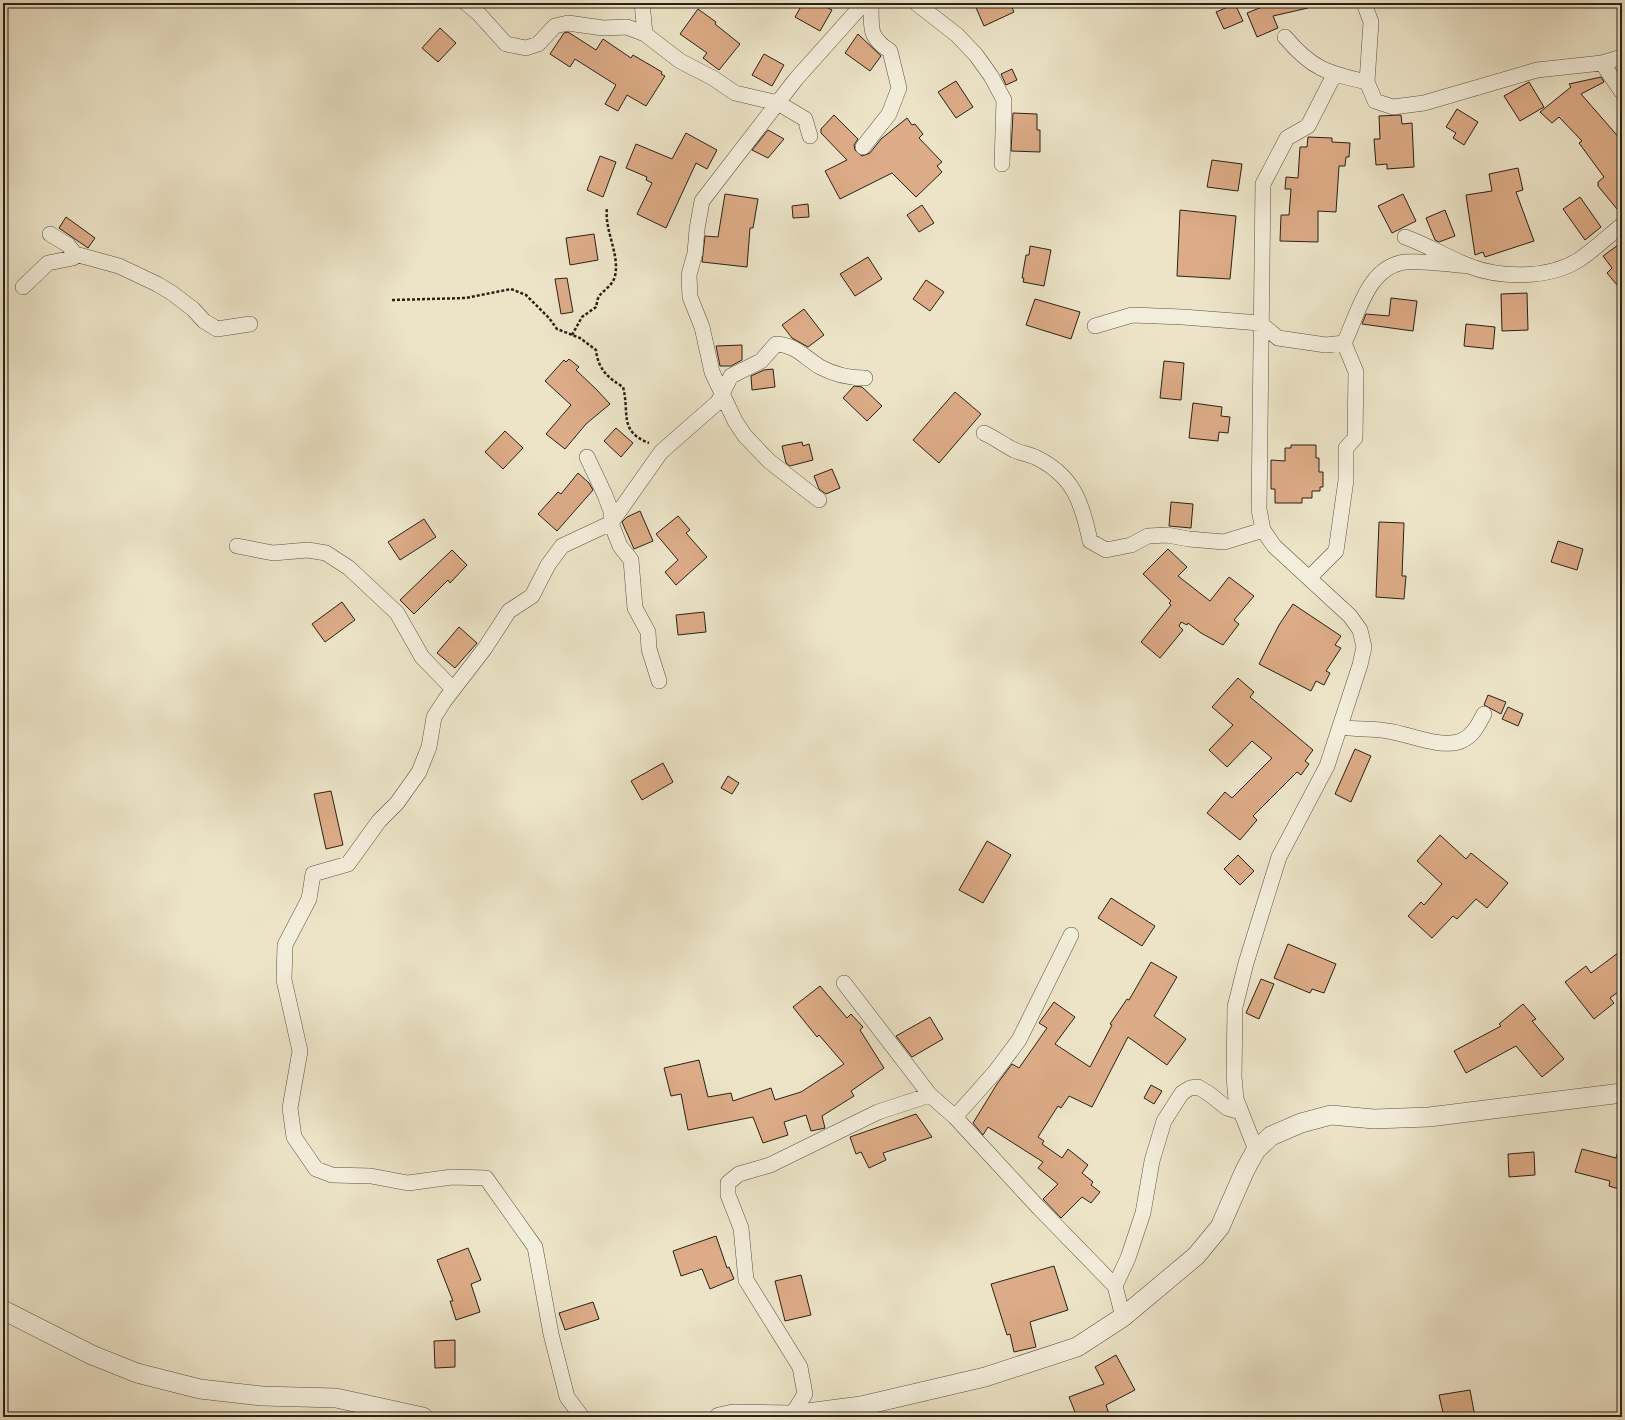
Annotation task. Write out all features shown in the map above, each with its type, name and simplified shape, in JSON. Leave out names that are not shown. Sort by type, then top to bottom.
[{"type":"street","points":[[466,3],[479,14],[506,44],[526,48],[538,44],[556,26],[568,23],[603,28],[627,27],[644,34],[680,61],[713,78],[735,93],[778,103],[805,119],[810,136]]},
{"type":"street","points":[[642,3],[644,34]]},
{"type":"street","points":[[819,500],[769,461],[745,436],[735,421],[712,372],[702,327],[690,297],[688,275],[695,253],[697,229],[702,201],[796,79],[864,3]]},
{"type":"street","points":[[863,147],[890,114],[899,88],[890,51],[878,43],[871,31],[871,3]]},
{"type":"street","points":[[916,3],[957,35],[976,55],[995,82],[1004,100],[1002,164]]},
{"type":"street","points":[[1364,3],[1371,22],[1367,82],[1375,101],[1393,107],[1424,103],[1537,70],[1602,62],[1622,57]]},
{"type":"street","points":[[1285,37],[1301,56],[1317,67],[1336,75],[1367,82]]},
{"type":"street","points":[[1602,62],[1622,92]]},
{"type":"street","points":[[1256,1150],[1236,1099],[1234,1077],[1235,1007],[1246,963],[1279,857],[1327,766],[1360,665],[1364,647],[1360,630],[1350,616],[1274,546],[1262,530],[1259,509],[1260,323],[1263,184],[1287,138],[1308,126],[1331,81],[1336,75]]},
{"type":"street","points":[[1405,237],[1470,266],[1495,274],[1524,275],[1554,270],[1576,262],[1622,224]]},
{"type":"street","points":[[50,234],[68,245],[75,254],[119,266],[157,284],[193,309],[204,321],[217,329],[250,324]]},
{"type":"street","points":[[23,287],[48,263],[73,258],[75,254]]},
{"type":"street","points":[[1309,578],[1336,551],[1346,480],[1346,448],[1355,438],[1356,372],[1344,343],[1360,305],[1372,283],[1384,270],[1405,262],[1470,266]]},
{"type":"street","points":[[1095,326],[1132,315],[1260,323],[1278,338],[1326,345],[1344,343]]},
{"type":"street","points":[[582,1417],[567,1397],[551,1334],[536,1247],[486,1178],[452,1177],[408,1183],[371,1176],[332,1174],[316,1169],[294,1137],[290,1108],[300,1051],[284,980],[285,945],[309,899],[312,874],[348,864],[379,821],[397,804],[419,772],[429,747],[434,717],[453,689],[485,648],[509,611],[532,596],[548,565],[562,546],[611,524],[664,449],[718,402],[730,376],[761,361],[776,344],[788,344],[828,371],[846,378],[865,378]]},
{"type":"street","points":[[984,433],[1014,450],[1035,457],[1056,471],[1069,483],[1081,503],[1090,541],[1106,550],[1131,546],[1148,536],[1167,535],[1189,539],[1224,542],[1262,530]]},
{"type":"street","points":[[587,458],[605,495],[610,511],[611,524],[620,546],[631,560],[635,608],[648,632],[649,649],[659,681]]},
{"type":"street","points":[[237,546],[272,553],[308,550],[326,553],[349,568],[397,613],[422,657],[453,689]]},
{"type":"street","points":[[1340,727],[1364,730],[1387,730],[1441,743],[1460,742],[1473,733],[1484,714]]},
{"type":"street","points":[[955,1117],[995,1072],[1019,1040],[1071,935]]},
{"type":"street","points":[[844,983],[930,1095],[955,1117],[1039,1208],[1115,1286],[1123,1317]]},
{"type":"street","points":[[1115,1286],[1128,1258],[1143,1213],[1152,1161],[1164,1121],[1182,1093],[1190,1088],[1198,1088],[1208,1093],[1227,1108],[1241,1112]]},
{"type":"street","points":[[720,1417],[733,1414],[792,1415],[861,1406],[985,1377],[1077,1347],[1123,1317],[1196,1256],[1220,1227],[1245,1170],[1256,1150],[1271,1136],[1301,1123],[1331,1115],[1374,1119],[1429,1117],[1622,1093]]},
{"type":"street","points":[[792,1415],[805,1394],[800,1367],[746,1280],[741,1228],[728,1195],[728,1183],[739,1174],[770,1165],[878,1112],[930,1095]]},
{"type":"street","points":[[3,1310],[92,1355],[138,1373],[193,1387],[262,1396],[336,1398],[423,1417]]},
{"type":"path","points":[[572,335],[582,317],[596,307],[598,296],[608,288],[615,276],[613,249],[606,218],[607,208]]},
{"type":"path","points":[[392,300],[466,298],[511,289],[526,295],[549,318],[557,329],[580,338],[596,350],[597,360],[601,369],[610,380],[623,388],[625,397],[626,423],[631,432],[643,440],[664,449]]},
{"type":"building","points":[[803,3],[819,3],[832,10],[820,31],[795,17]]},
{"type":"building","points":[[974,3],[1010,3],[1014,12],[984,26]]},
{"type":"building","points":[[1272,3],[1308,3],[1308,8],[1273,16],[1278,28],[1257,37],[1247,13]]},
{"type":"building","points":[[1235,4],[1243,21],[1224,29],[1216,12]]},
{"type":"building","points":[[698,9],[716,22],[715,24],[740,44],[719,70],[703,58],[707,53],[680,34]]},
{"type":"building","points":[[440,28],[456,43],[438,62],[422,48]]},
{"type":"building","points":[[568,32],[596,50],[603,39],[631,58],[633,55],[662,72],[661,74],[665,76],[646,106],[627,95],[618,111],[605,104],[616,85],[575,59],[570,67],[550,54],[564,33]]},
{"type":"building","points":[[858,34],[881,56],[870,71],[845,53]]},
{"type":"building","points":[[764,54],[784,65],[772,86],[752,75]]},
{"type":"building","points":[[1012,69],[1017,80],[1006,85],[1001,74]]},
{"type":"building","points":[[1601,77],[1604,82],[1581,94],[1622,141],[1622,215],[1598,186],[1598,182],[1604,177],[1579,143],[1582,141],[1559,117],[1552,123],[1540,112],[1571,87],[1569,84]]},
{"type":"building","points":[[956,81],[973,107],[956,118],[938,92]]},
{"type":"building","points":[[1529,82],[1544,107],[1520,121],[1504,96]]},
{"type":"building","points":[[1457,109],[1478,122],[1464,145],[1453,138],[1456,133],[1446,127]]},
{"type":"building","points":[[1013,113],[1037,114],[1037,130],[1040,130],[1040,152],[1011,151]]},
{"type":"building","points":[[834,115],[858,139],[854,145],[855,150],[862,156],[870,153],[881,139],[907,118],[912,125],[915,124],[923,134],[919,138],[942,162],[937,166],[942,172],[916,197],[892,173],[840,199],[825,171],[847,160],[821,133],[821,129]]},
{"type":"building","points":[[1401,115],[1402,124],[1412,123],[1414,167],[1387,169],[1387,164],[1376,165],[1374,139],[1380,139],[1379,116]]},
{"type":"building","points":[[768,130],[784,139],[768,158],[752,150]]},
{"type":"building","points":[[686,133],[717,150],[707,169],[696,163],[666,228],[637,214],[652,183],[646,180],[647,177],[626,168],[636,144],[672,159]]},
{"type":"building","points":[[1308,137],[1332,138],[1332,142],[1350,143],[1349,157],[1346,157],[1345,166],[1339,166],[1336,212],[1318,211],[1318,242],[1280,241],[1281,215],[1289,215],[1291,189],[1285,189],[1286,177],[1298,178],[1300,147],[1307,147]]},
{"type":"building","points":[[600,156],[616,162],[603,197],[587,190]]},
{"type":"building","points":[[1212,160],[1242,164],[1238,191],[1207,187]]},
{"type":"building","points":[[1518,168],[1523,190],[1516,192],[1534,241],[1485,257],[1483,252],[1475,255],[1466,195],[1492,191],[1489,174]]},
{"type":"building","points":[[725,194],[758,199],[753,228],[750,228],[747,267],[702,262],[705,236],[718,237]]},
{"type":"building","points":[[1403,194],[1416,221],[1392,233],[1378,206]]},
{"type":"building","points":[[1580,197],[1601,227],[1585,240],[1563,209]]},
{"type":"building","points":[[808,204],[809,217],[793,218],[792,206]]},
{"type":"building","points":[[922,205],[934,223],[919,232],[907,215]]},
{"type":"building","points":[[1180,210],[1236,216],[1230,279],[1177,276]]},
{"type":"building","points":[[1445,210],[1455,236],[1439,242],[1435,240],[1426,218]]},
{"type":"building","points":[[66,217],[95,238],[88,248],[59,228]]},
{"type":"building","points":[[594,234],[598,260],[570,265],[566,238]]},
{"type":"building","points":[[1622,242],[1622,291],[1607,273],[1612,268],[1603,256]]},
{"type":"building","points":[[1030,246],[1051,250],[1044,286],[1023,282],[1024,278],[1022,278],[1026,255],[1029,255]]},
{"type":"building","points":[[868,257],[882,279],[855,296],[840,274]]},
{"type":"building","points":[[567,278],[573,312],[561,314],[555,279]]},
{"type":"building","points":[[926,280],[944,292],[930,311],[913,299]]},
{"type":"building","points":[[1527,293],[1528,330],[1502,331],[1501,294]]},
{"type":"building","points":[[1391,298],[1417,301],[1413,331],[1362,324],[1366,314],[1389,316]]},
{"type":"building","points":[[1035,299],[1080,312],[1071,339],[1026,325]]},
{"type":"building","points":[[804,309],[824,335],[808,347],[792,338],[782,325]]},
{"type":"building","points":[[1466,324],[1495,327],[1493,349],[1464,346]]},
{"type":"building","points":[[742,345],[742,360],[731,366],[720,366],[716,346]]},
{"type":"building","points":[[569,359],[579,367],[576,370],[610,404],[586,424],[565,449],[546,434],[571,405],[545,381],[564,360],[566,362]]},
{"type":"building","points":[[1164,361],[1184,363],[1181,400],[1160,398]]},
{"type":"building","points":[[773,369],[775,387],[752,390],[751,376],[764,370]]},
{"type":"building","points":[[854,386],[862,387],[882,406],[867,421],[843,398]]},
{"type":"building","points":[[955,392],[981,414],[939,463],[913,440]]},
{"type":"building","points":[[1193,403],[1222,407],[1221,416],[1230,417],[1228,433],[1219,432],[1218,441],[1189,438]]},
{"type":"building","points":[[616,428],[633,443],[621,457],[604,441]]},
{"type":"building","points":[[505,431],[523,448],[503,469],[485,452]]},
{"type":"building","points":[[802,442],[803,446],[809,444],[813,460],[790,466],[786,463],[782,446]]},
{"type":"building","points":[[1291,445],[1316,445],[1316,458],[1319,458],[1319,472],[1323,472],[1323,487],[1320,487],[1320,491],[1312,491],[1312,498],[1302,498],[1302,503],[1275,503],[1275,489],[1271,489],[1271,460],[1285,461],[1285,448],[1291,448]]},
{"type":"building","points":[[832,469],[840,488],[826,494],[819,489],[814,476]]},
{"type":"building","points":[[578,473],[589,483],[593,490],[557,531],[538,514],[558,492],[561,494]]},
{"type":"building","points":[[1171,502],[1193,504],[1191,528],[1169,526]]},
{"type":"building","points":[[640,511],[653,541],[634,549],[622,522],[627,517]]},
{"type":"building","points":[[678,516],[690,530],[686,533],[707,557],[676,585],[665,572],[678,560],[656,534]]},
{"type":"building","points":[[424,519],[436,537],[400,560],[388,542]]},
{"type":"building","points":[[1379,522],[1404,523],[1402,576],[1406,576],[1404,599],[1376,597]]},
{"type":"building","points":[[1558,541],[1583,549],[1577,570],[1551,562]]},
{"type":"building","points":[[1168,549],[1187,567],[1178,576],[1210,601],[1229,577],[1254,596],[1234,620],[1239,624],[1223,645],[1201,633],[1188,623],[1187,625],[1181,622],[1179,626],[1183,630],[1160,658],[1141,642],[1171,605],[1169,603],[1171,601],[1143,574]]},
{"type":"building","points":[[452,550],[467,565],[450,583],[448,580],[414,614],[400,600]]},
{"type":"building","points":[[342,602],[355,620],[325,642],[312,624]]},
{"type":"building","points":[[1293,604],[1341,636],[1335,645],[1341,648],[1326,671],[1330,673],[1324,685],[1316,681],[1311,691],[1259,664],[1279,625]]},
{"type":"building","points":[[704,612],[706,632],[678,635],[676,615]]},
{"type":"building","points":[[459,627],[477,643],[455,668],[437,653]]},
{"type":"building","points":[[1238,678],[1254,692],[1250,697],[1313,750],[1305,761],[1309,764],[1301,775],[1297,772],[1253,816],[1257,820],[1240,840],[1207,813],[1225,792],[1232,798],[1272,758],[1252,741],[1227,767],[1209,750],[1233,725],[1212,707]]},
{"type":"building","points":[[1488,695],[1506,702],[1501,714],[1484,705]]},
{"type":"building","points":[[1508,707],[1523,714],[1518,726],[1502,719]]},
{"type":"building","points":[[1355,749],[1371,756],[1351,802],[1335,794]]},
{"type":"building","points":[[663,763],[673,782],[642,800],[631,781]]},
{"type":"building","points":[[728,776],[739,783],[732,794],[721,788]]},
{"type":"building","points":[[331,791],[343,845],[326,849],[314,794]]},
{"type":"building","points":[[1440,835],[1466,859],[1471,853],[1508,883],[1487,908],[1476,899],[1457,919],[1453,916],[1432,938],[1408,916],[1421,902],[1424,905],[1442,884],[1417,861]]},
{"type":"building","points":[[987,841],[1011,855],[983,903],[959,890]]},
{"type":"building","points":[[1238,855],[1254,871],[1240,885],[1224,869]]},
{"type":"building","points":[[1111,898],[1155,926],[1142,946],[1098,918]]},
{"type":"building","points":[[1288,944],[1336,964],[1324,993],[1312,989],[1310,993],[1274,978]]},
{"type":"building","points":[[1622,950],[1622,989],[1610,998],[1614,1003],[1594,1019],[1565,982],[1586,966],[1591,973]]},
{"type":"building","points":[[1151,962],[1177,977],[1154,1016],[1186,1039],[1167,1065],[1128,1037],[1092,1107],[1069,1096],[1061,1108],[1058,1106],[1038,1137],[1044,1141],[1042,1144],[1062,1158],[1068,1149],[1088,1165],[1082,1173],[1093,1182],[1091,1185],[1100,1192],[1091,1203],[1082,1197],[1061,1218],[1043,1199],[1058,1184],[1038,1168],[1043,1162],[988,1127],[983,1135],[973,1123],[997,1084],[1012,1064],[1019,1068],[1047,1028],[1039,1023],[1054,1002],[1075,1017],[1055,1044],[1090,1067],[1112,1025],[1110,1024],[1127,999],[1129,1000]]},
{"type":"building","points":[[1261,979],[1274,984],[1259,1019],[1246,1013]]},
{"type":"building","points":[[820,986],[847,1018],[851,1014],[863,1027],[860,1030],[884,1068],[851,1091],[854,1096],[822,1116],[825,1128],[811,1131],[806,1115],[784,1122],[788,1135],[763,1143],[753,1117],[688,1130],[681,1094],[671,1096],[664,1068],[699,1060],[708,1097],[731,1093],[733,1101],[771,1088],[775,1100],[801,1092],[844,1064],[819,1035],[817,1037],[793,1007]]},
{"type":"building","points":[[1523,1004],[1536,1019],[1532,1021],[1564,1059],[1542,1077],[1516,1046],[1466,1073],[1454,1051],[1501,1026],[1499,1024]]},
{"type":"building","points":[[930,1017],[943,1039],[912,1057],[896,1036]]},
{"type":"building","points":[[1151,1085],[1162,1091],[1154,1104],[1144,1098]]},
{"type":"building","points":[[916,1114],[932,1137],[883,1153],[886,1160],[869,1168],[861,1152],[856,1154],[850,1137]]},
{"type":"building","points":[[1582,1149],[1616,1158],[1618,1151],[1622,1152],[1622,1190],[1609,1186],[1610,1181],[1575,1172]]},
{"type":"building","points":[[1534,1152],[1535,1175],[1509,1177],[1508,1154]]},
{"type":"building","points":[[716,1236],[727,1268],[729,1267],[734,1279],[710,1289],[702,1269],[681,1276],[673,1251]]},
{"type":"building","points":[[468,1248],[481,1280],[471,1284],[480,1312],[456,1320],[450,1301],[453,1301],[437,1260]]},
{"type":"building","points":[[1054,1266],[1068,1310],[1030,1322],[1036,1347],[1014,1352],[1010,1334],[1007,1335],[991,1284]]},
{"type":"building","points":[[801,1275],[811,1315],[785,1321],[775,1281]]},
{"type":"building","points":[[593,1302],[599,1319],[565,1330],[559,1313]]},
{"type":"building","points":[[455,1340],[455,1367],[435,1368],[434,1341]]},
{"type":"building","points":[[1116,1355],[1135,1390],[1106,1405],[1110,1417],[1077,1417],[1069,1397],[1104,1384],[1095,1367]]},
{"type":"building","points":[[1470,1390],[1475,1417],[1444,1417],[1439,1395]]}]
